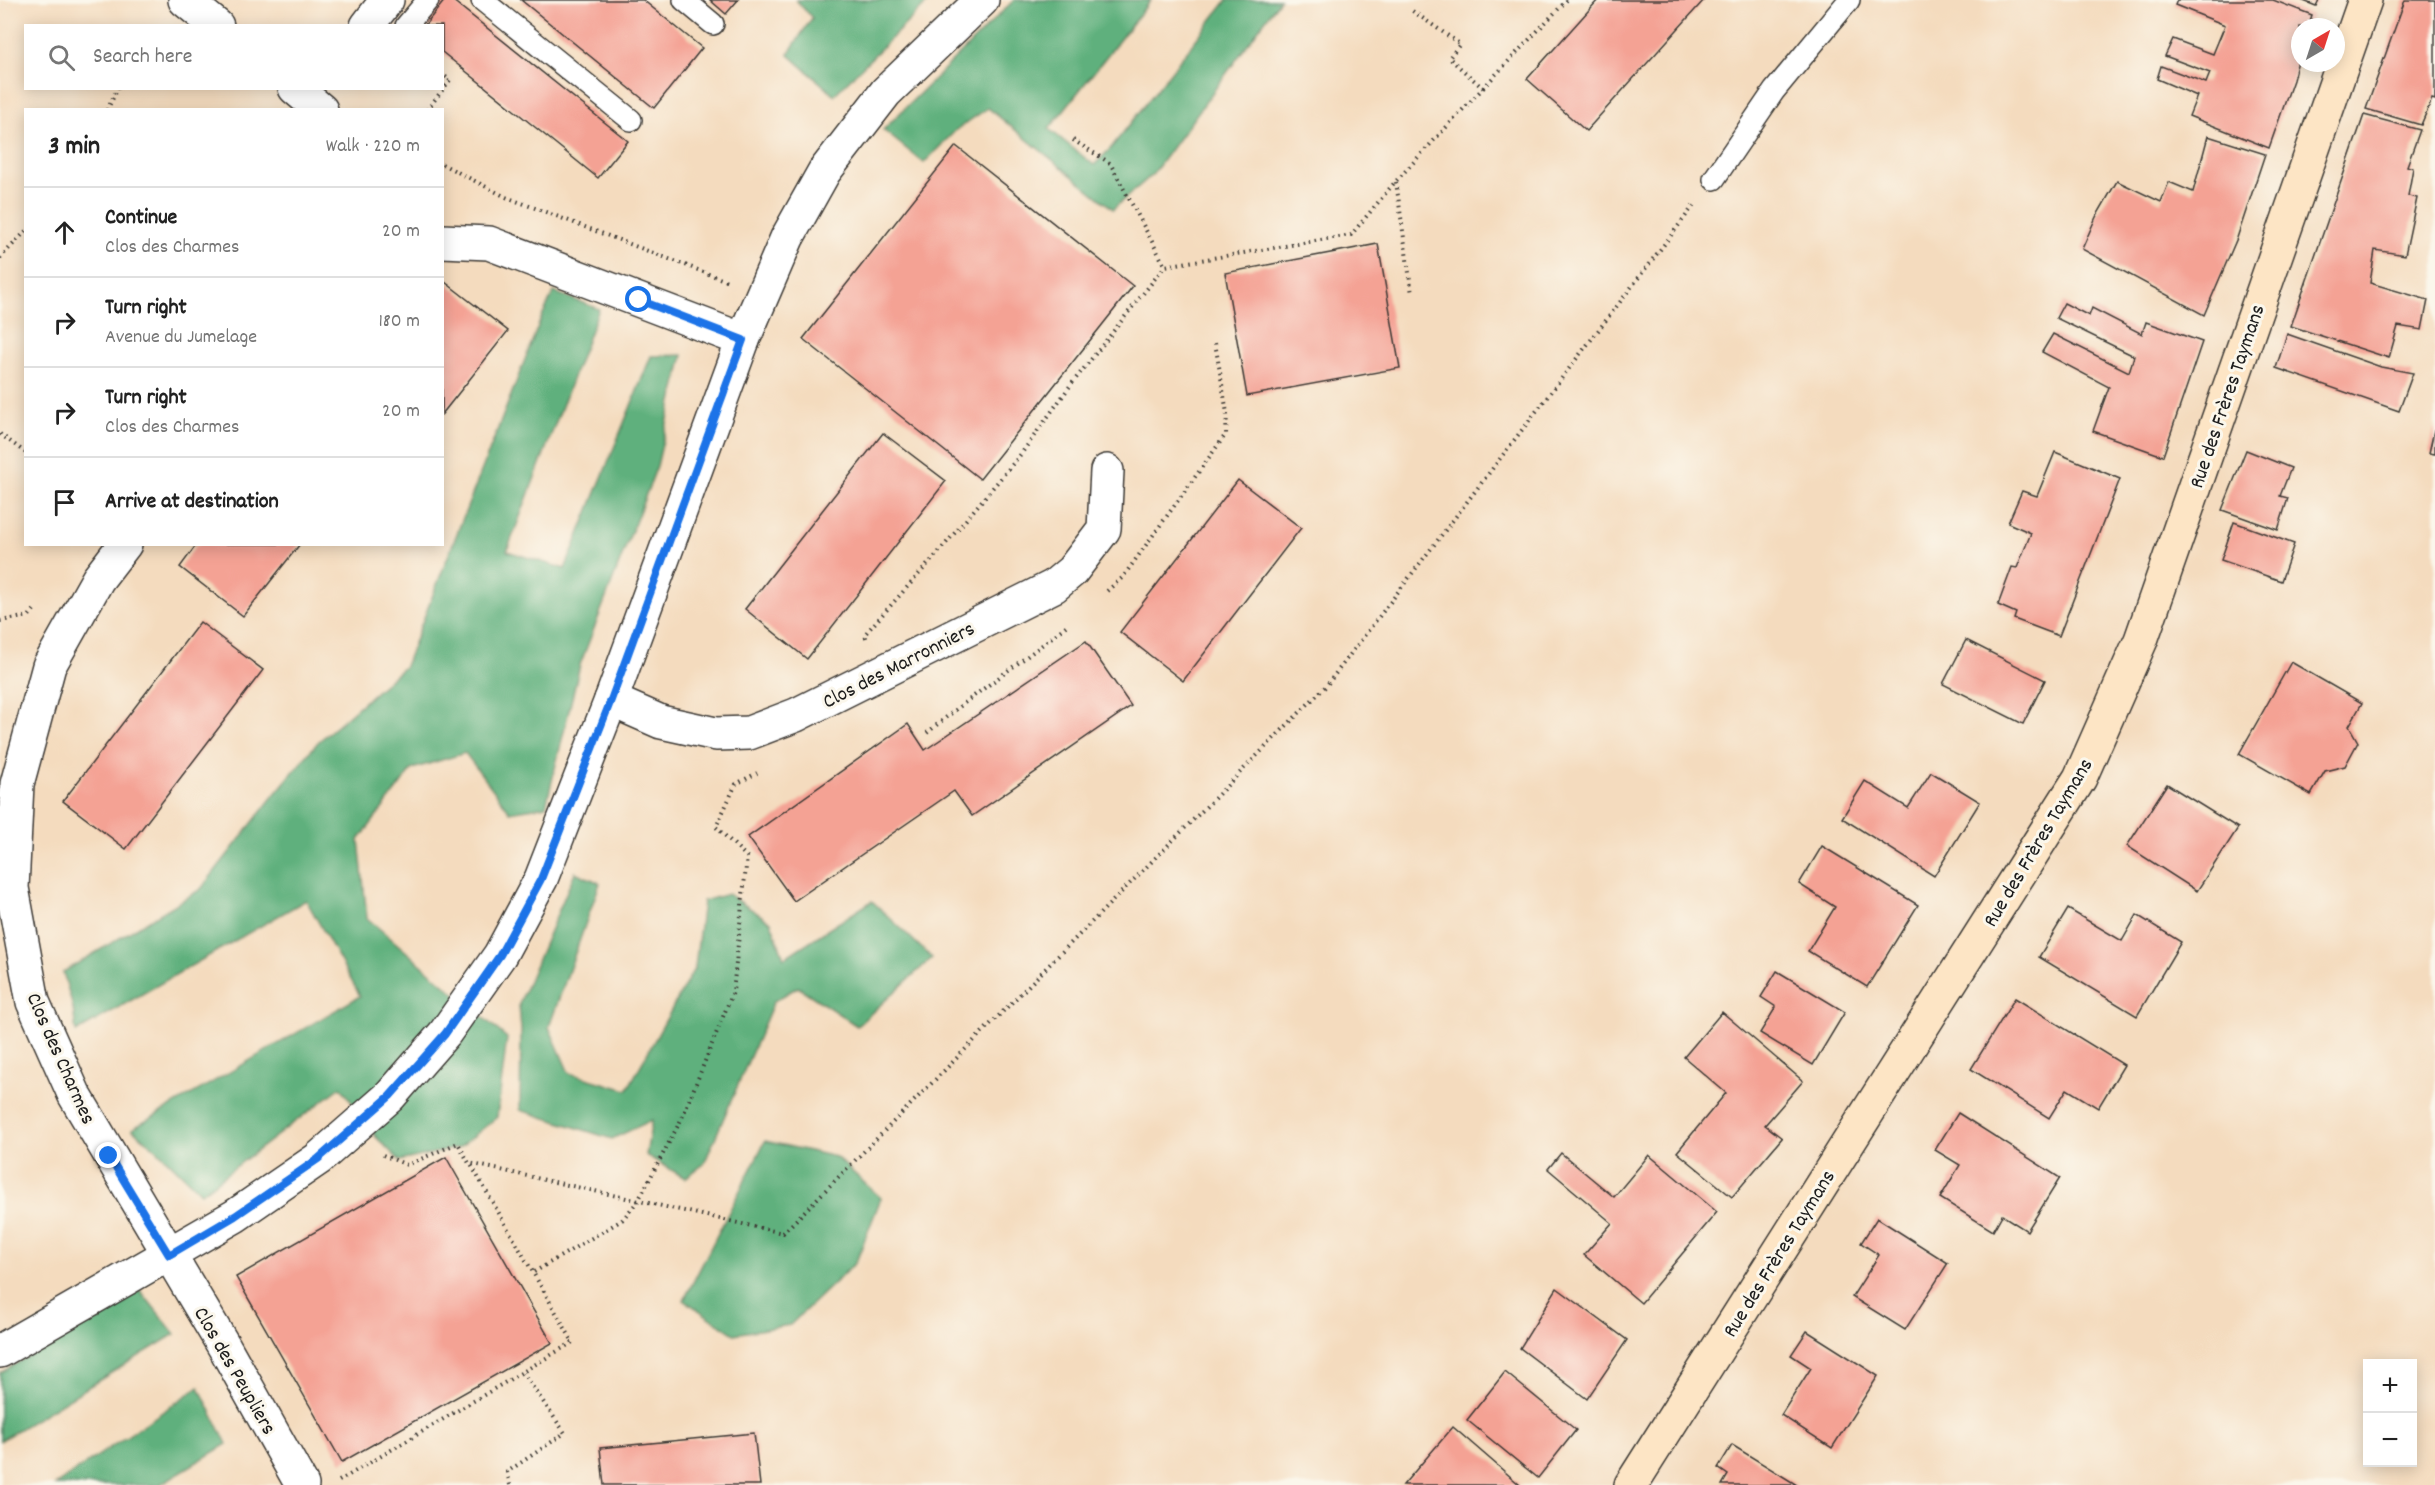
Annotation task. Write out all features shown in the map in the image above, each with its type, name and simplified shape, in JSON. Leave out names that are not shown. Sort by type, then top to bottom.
[{"type":"street","points":[[185,0],[215,24]]},
{"type":"street","points":[[0,1351],[235,1216],[318,1159],[390,1096],[445,1034],[500,955],[541,879],[611,700],[761,293],[787,237],[824,172],[886,92],[982,0]]},
{"type":"street","name":"Rue des Frères Taymans","points":[[1630,1485],[2080,778],[2141,640],[2365,0]]},
{"type":"street","points":[[444,241],[489,243],[743,340]]},
{"type":"street","name":"Clos des Marronniers","points":[[611,700],[661,722],[716,734],[749,733],[796,715],[1054,586],[1072,571],[1104,529],[1107,471]]},
{"type":"street","name":"Clos des Charmes","points":[[123,546],[98,579],[49,666],[17,784],[12,888],[33,1002],[74,1094],[169,1255]]},
{"type":"street","name":"Clos des Peupliers","points":[[169,1255],[225,1348],[302,1485]]},
{"type":"lane","points":[[376,14],[404,0]]},
{"type":"lane","points":[[408,24],[428,0]]},
{"type":"lane","points":[[482,0],[631,120]]},
{"type":"lane","points":[[684,0],[713,24]]},
{"type":"lane","points":[[1714,179],[1774,91],[1849,0]]},
{"type":"path","points":[[876,674],[865,634],[938,553],[1021,454],[1070,386],[1165,266],[1351,235],[1395,182],[1567,0]]},
{"type":"path","points":[[1411,10],[1460,44],[1449,58],[1483,88]]},
{"type":"path","points":[[444,76],[450,80],[444,88]]},
{"type":"path","points":[[108,108],[117,90]]},
{"type":"path","points":[[429,108],[442,90]]},
{"type":"path","points":[[1073,140],[1110,163],[1165,266]]},
{"type":"path","points":[[444,165],[506,197],[761,293]]},
{"type":"path","points":[[470,1162],[783,1233],[1326,686],[1714,179]]},
{"type":"path","points":[[1395,182],[1412,294]]},
{"type":"path","points":[[0,258],[24,233]]},
{"type":"path","points":[[1102,595],[1112,589],[1123,576],[1226,434],[1227,413],[1215,343]]},
{"type":"path","points":[[0,434],[24,452]]},
{"type":"path","points":[[927,733],[1076,618]]},
{"type":"path","points":[[534,1272],[622,1220],[638,1201],[682,1118],[733,992],[747,857],[716,827],[736,784],[760,771]]},
{"type":"path","points":[[333,1485],[573,1342],[458,1143],[407,1165],[342,1137]]},
{"type":"path","points":[[510,1485],[507,1472],[565,1433],[523,1373]]},
{"type":"green space","points":[[796,0],[930,0],[834,95],[788,54],[812,18]]},
{"type":"green space","points":[[1014,0],[1151,0],[1049,129],[1094,165],[1111,148],[1227,0],[1280,0],[1153,174],[1113,209],[988,108],[956,130],[924,163],[883,130]]},
{"type":"green space","points":[[554,292],[599,309],[507,551],[565,569],[651,356],[683,355],[657,466],[580,665],[546,806],[510,812],[465,753],[412,769],[359,840],[367,918],[507,1038],[497,1117],[460,1147],[400,1161],[376,1137],[341,1087],[201,1193],[132,1129],[360,996],[306,900],[76,1032],[73,1008],[63,972],[201,889],[318,742],[405,666],[542,316]]},
{"type":"green space","points":[[575,872],[600,883],[549,1027],[569,1073],[627,1090],[695,967],[703,901],[728,894],[771,922],[784,958],[872,901],[932,958],[857,1026],[798,987],[774,1001],[704,1164],[685,1178],[646,1155],[652,1120],[612,1139],[520,1110],[519,1004]]},
{"type":"green space","points":[[765,1141],[836,1157],[881,1198],[856,1262],[790,1325],[734,1334],[684,1300]]},
{"type":"green space","points":[[140,1290],[175,1334],[0,1441],[0,1373]]},
{"type":"green space","points":[[199,1387],[227,1444],[159,1485],[55,1485]]},
{"type":"building","points":[[445,0],[452,0],[628,141],[598,178],[444,54],[444,24],[426,24]]},
{"type":"building","points":[[521,0],[643,0],[702,48],[654,108]]},
{"type":"building","points":[[710,0],[738,0],[726,14]]},
{"type":"building","points":[[1598,0],[1704,0],[1586,131],[1527,79]]},
{"type":"building","points":[[2177,0],[2273,0],[2312,15],[2311,18],[2291,18],[2291,72],[2295,72],[2269,148],[2189,116],[2197,96],[2157,79],[2161,66],[2206,83],[2210,73],[2165,56],[2173,39],[2213,54],[2225,25],[2175,5]]},
{"type":"building","points":[[2301,0],[2319,0],[2316,6]]},
{"type":"building","points":[[2405,0],[2435,0],[2435,100],[2432,99],[2421,125],[2366,109]]},
{"type":"building","points":[[2364,115],[2420,130],[2407,166],[2413,168],[2408,196],[2417,198],[2405,255],[2375,250],[2370,283],[2428,300],[2422,330],[2398,326],[2389,358],[2291,326]]},
{"type":"building","points":[[2208,136],[2265,154],[2237,238],[2204,315],[2082,249],[2096,217],[2117,181],[2161,202],[2169,182],[2193,192]]},
{"type":"building","points":[[956,146],[1133,286],[980,479],[803,339]]},
{"type":"building","points":[[1378,244],[1400,368],[1247,396],[1225,273]]},
{"type":"building","points":[[444,283],[508,331],[444,411]]},
{"type":"building","points":[[2064,303],[2089,316],[2092,308],[2142,334],[2146,322],[2202,342],[2163,456],[2093,431],[2109,387],[2042,352],[2053,334],[2129,372],[2134,356],[2056,318]]},
{"type":"building","points":[[2287,334],[2381,367],[2413,373],[2399,411],[2276,368]]},
{"type":"building","points":[[2435,430],[2435,454],[2429,453]]},
{"type":"building","points":[[883,433],[946,481],[807,659],[745,609]]},
{"type":"building","points":[[2246,450],[2291,468],[2280,496],[2288,498],[2278,530],[2222,510]]},
{"type":"building","points":[[2055,452],[2120,479],[2059,636],[2014,619],[2016,613],[1998,605],[2012,567],[2017,568],[2031,533],[2008,523],[2022,491],[2037,496]]},
{"type":"building","points":[[1238,480],[1301,528],[1183,681],[1120,632]]},
{"type":"building","points":[[2234,522],[2294,544],[2281,581],[2221,560]]},
{"type":"building","points":[[196,546],[298,546],[243,616],[180,567]]},
{"type":"building","points":[[200,622],[263,670],[126,849],[63,801]]},
{"type":"building","points":[[1966,640],[2045,680],[2023,724],[1943,684]]},
{"type":"building","points":[[1086,641],[1131,706],[972,816],[954,791],[794,901],[748,837],[908,724],[925,750]]},
{"type":"building","points":[[2291,662],[2362,703],[2349,726],[2358,742],[2345,766],[2325,771],[2311,795],[2239,754]]},
{"type":"building","points":[[1931,772],[1980,802],[1934,876],[1842,818],[1865,781],[1908,808]]},
{"type":"building","points":[[2167,784],[2238,828],[2197,891],[2127,846]]},
{"type":"building","points":[[1822,846],[1918,905],[1867,987],[1808,951],[1835,907],[1799,884]]},
{"type":"building","points":[[2068,909],[2122,941],[2137,915],[2181,942],[2137,1016],[2039,957]]},
{"type":"building","points":[[1777,971],[1845,1012],[1813,1065],[1760,1033],[1776,1007],[1761,997]]},
{"type":"building","points":[[2015,998],[2124,1065],[2098,1108],[2067,1089],[2049,1118],[1971,1069]]},
{"type":"building","points":[[1722,1012],[1803,1081],[1765,1125],[1782,1138],[1732,1197],[1677,1152],[1726,1093],[1684,1057]]},
{"type":"building","points":[[1958,1113],[2060,1178],[2027,1231],[2002,1215],[1993,1231],[1940,1198],[1960,1165],[1935,1150]]},
{"type":"building","points":[[1561,1153],[1614,1197],[1649,1155],[1717,1212],[1641,1303],[1584,1255],[1612,1223],[1548,1169]]},
{"type":"building","points":[[446,1157],[552,1343],[342,1462],[236,1277]]},
{"type":"building","points":[[1877,1218],[1948,1263],[1905,1330],[1852,1297],[1879,1255],[1861,1243]]},
{"type":"building","points":[[1557,1288],[1627,1340],[1587,1399],[1520,1348]]},
{"type":"building","points":[[1807,1331],[1878,1376],[1832,1448],[1781,1415],[1811,1368],[1791,1355]]},
{"type":"building","points":[[1505,1372],[1576,1430],[1538,1478],[1467,1420]]},
{"type":"building","points":[[1453,1427],[1520,1485],[1403,1485]]},
{"type":"building","points":[[754,1433],[760,1485],[604,1485],[600,1448]]},
{"type":"building","points":[[1732,1445],[1797,1485],[1722,1485],[1728,1475],[1718,1468]]},
{"type":"route","points":[[109,1156],[169,1255],[235,1216],[318,1159],[390,1096],[445,1034],[500,955],[541,879],[611,700],[743,340],[639,300]]}]
